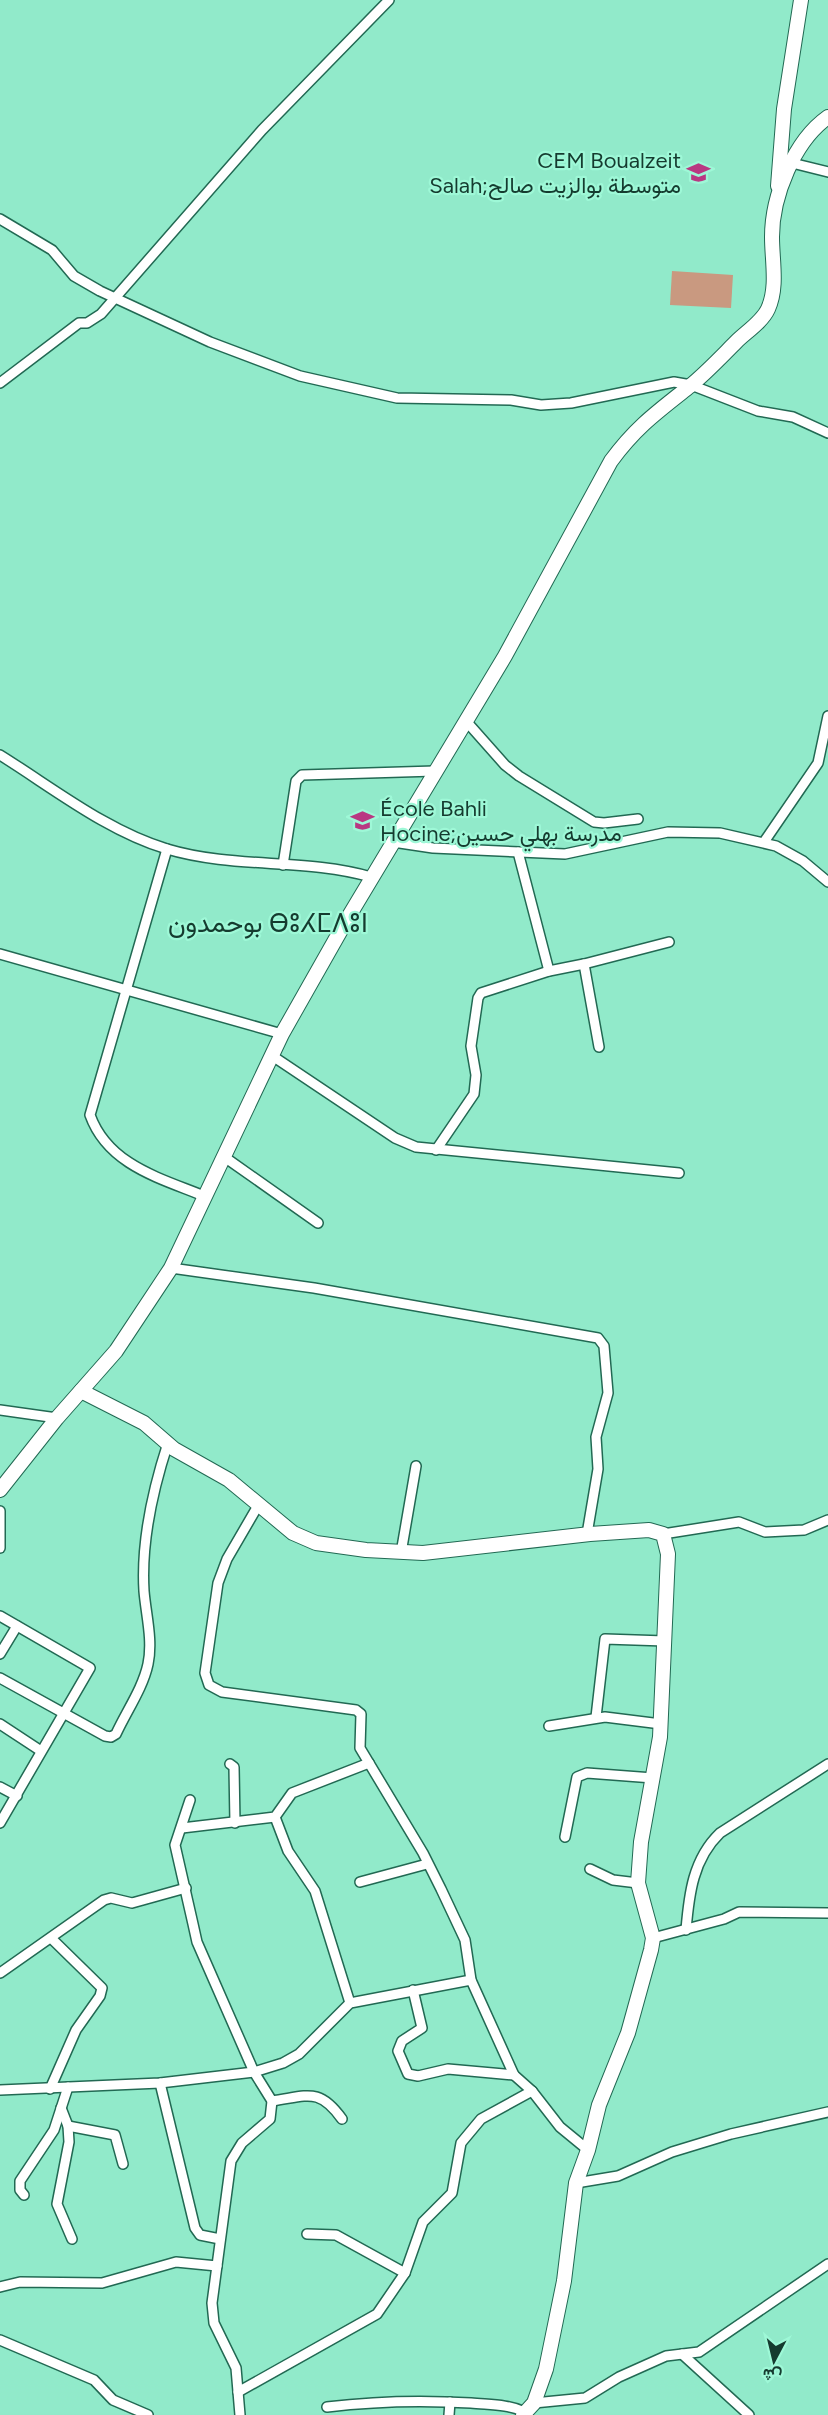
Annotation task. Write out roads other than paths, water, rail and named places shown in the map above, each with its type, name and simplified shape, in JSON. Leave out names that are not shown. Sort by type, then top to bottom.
[{"type":"street","points":[[0,383],[79,323],[94,320],[262,130],[389,0]]},
{"type":"street","points":[[0,1490],[57,1418],[116,1351],[171,1268],[271,1054],[371,877],[466,721],[611,461],[653,412],[691,385],[765,314],[769,307],[773,288],[771,236],[778,194],[784,109],[801,0]]},
{"type":"street","points":[[778,194],[805,140],[817,125],[828,117]]},
{"type":"street","points":[[792,163],[828,171]]},
{"type":"street","points":[[0,219],[52,250],[74,276],[210,342],[300,376],[397,398],[511,400],[541,405],[571,404],[674,382],[691,385],[758,411],[793,417],[828,433]]},
{"type":"street","points":[[764,842],[818,763],[828,716]]},
{"type":"street","points":[[466,721],[505,765],[594,822],[638,819]]},
{"type":"street","points":[[0,755],[121,830],[167,849],[207,858],[334,870],[371,877]]},
{"type":"street","points":[[283,865],[296,781],[302,775],[435,771]]},
{"type":"street","points":[[393,842],[433,848],[565,854],[668,832],[720,833],[764,842],[803,861],[828,882]]},
{"type":"street","points":[[167,849],[128,990],[90,1111],[94,1126],[111,1150],[125,1161],[204,1196]]},
{"type":"street","points":[[518,852],[549,971]]},
{"type":"street","points":[[436,1150],[474,1094],[476,1075],[471,1047],[480,994],[549,971],[669,942]]},
{"type":"street","points":[[0,954],[282,1034]]},
{"type":"street","points":[[584,964],[599,1047]]},
{"type":"street","points":[[271,1054],[395,1138],[416,1147],[679,1173]]},
{"type":"street","points":[[223,1156],[318,1223]]},
{"type":"street","points":[[171,1268],[314,1288],[598,1338],[604,1346],[608,1393],[596,1437],[598,1469],[587,1534]]},
{"type":"street","points":[[81,1391],[89,1398],[131,1414],[189,1459],[229,1480],[279,1523],[304,1539],[327,1545],[401,1553],[456,1550],[587,1534],[649,1530],[663,1534],[739,1522],[765,1532],[804,1530],[828,1520]]},
{"type":"street","points":[[0,1410],[57,1418]]},
{"type":"street","points":[[0,1678],[105,1736],[113,1736],[146,1672],[149,1659],[144,1591],[148,1530],[156,1478],[168,1443]]},
{"type":"street","points":[[401,1553],[416,1466]]},
{"type":"street","points":[[259,1504],[226,1558],[218,1583],[205,1673],[209,1685],[222,1692],[356,1710],[361,1714],[360,1748],[423,1852],[465,1940],[471,1980],[514,2075],[532,2091],[560,2127],[588,2150]]},
{"type":"street","points":[[0,1511],[0,1548]]},
{"type":"street","points":[[528,2410],[546,2369],[564,2281],[576,2183],[588,2150],[599,2105],[635,2008],[653,1938],[638,1883],[661,1724],[668,1554],[663,1534]]},
{"type":"street","points":[[0,1616],[90,1668],[0,1823]]},
{"type":"street","points":[[0,1654],[17,1626]]},
{"type":"street","points":[[596,1717],[605,1639],[665,1641]]},
{"type":"street","points":[[549,1726],[596,1717],[661,1724]]},
{"type":"street","points":[[0,1724],[41,1751]]},
{"type":"street","points":[[182,1828],[275,1817],[292,1793],[369,1763]]},
{"type":"street","points":[[230,1764],[234,1767],[236,1823]]},
{"type":"street","points":[[686,1930],[690,1890],[708,1845],[720,1833],[828,1764]]},
{"type":"street","points":[[565,1837],[577,1777],[587,1773],[653,1778]]},
{"type":"street","points":[[0,1787],[17,1796]]},
{"type":"street","points":[[190,1800],[175,1845],[198,1942],[254,2072],[272,2101],[270,2119],[242,2143],[231,2161],[212,2313],[214,2323],[236,2368],[240,2415]]},
{"type":"street","points":[[275,1817],[288,1851],[315,1891],[350,2003]]},
{"type":"street","points":[[360,1882],[427,1864]]},
{"type":"street","points":[[590,1869],[613,1880],[638,1883]]},
{"type":"street","points":[[0,1973],[105,1900],[111,1898],[132,1903],[186,1888]]},
{"type":"street","points":[[653,1938],[686,1930],[739,1912],[828,1913]]},
{"type":"street","points":[[50,2089],[76,2030],[100,1996],[102,1988],[52,1939]]},
{"type":"street","points":[[0,2090],[160,2083],[254,2072],[283,2063],[299,2054],[350,2003],[471,1980]]},
{"type":"street","points":[[413,1990],[422,2028],[402,2040],[398,2051],[408,2074],[418,2076],[448,2069],[514,2075]]},
{"type":"street","points":[[160,2083],[195,2228],[200,2235],[220,2239]]},
{"type":"street","points":[[24,2195],[20,2190],[20,2181],[54,2130],[68,2087]]},
{"type":"street","points":[[238,2392],[373,2317],[405,2273],[423,2222],[452,2193],[460,2143],[481,2119],[532,2091]]},
{"type":"street","points":[[272,2101],[318,2095],[330,2102],[342,2119]]},
{"type":"street","points":[[61,2108],[68,2126],[68,2156],[57,2204],[72,2239]]},
{"type":"street","points":[[576,2183],[618,2176],[672,2152],[732,2134],[828,2112]]},
{"type":"street","points":[[68,2126],[115,2135],[123,2164]]},
{"type":"street","points":[[307,2234],[336,2235],[405,2273]]},
{"type":"street","points":[[0,2287],[20,2282],[102,2283],[176,2262],[217,2266]]},
{"type":"street","points":[[327,2407],[379,2400],[512,2406],[528,2410],[585,2398],[619,2377],[666,2356],[704,2349],[828,2264]]},
{"type":"street","points":[[0,2340],[94,2380],[113,2400],[148,2415]]},
{"type":"street","points":[[682,2354],[749,2415]]},
{"type":"street","points":[[449,2415],[450,2402]]},
{"type":"place","name":"CEM Boualzeit Salah;متوسطة بوالزيت صالح","points":[[699,173]]},
{"type":"place","name":"École Bahli Hocine;مدرسة بهلي حسين","points":[[362,821]]},
{"type":"district","name":"بوحمدون ⴱⵓⵃⵎⴷⵓⵏ","points":[[268,923]]}]
